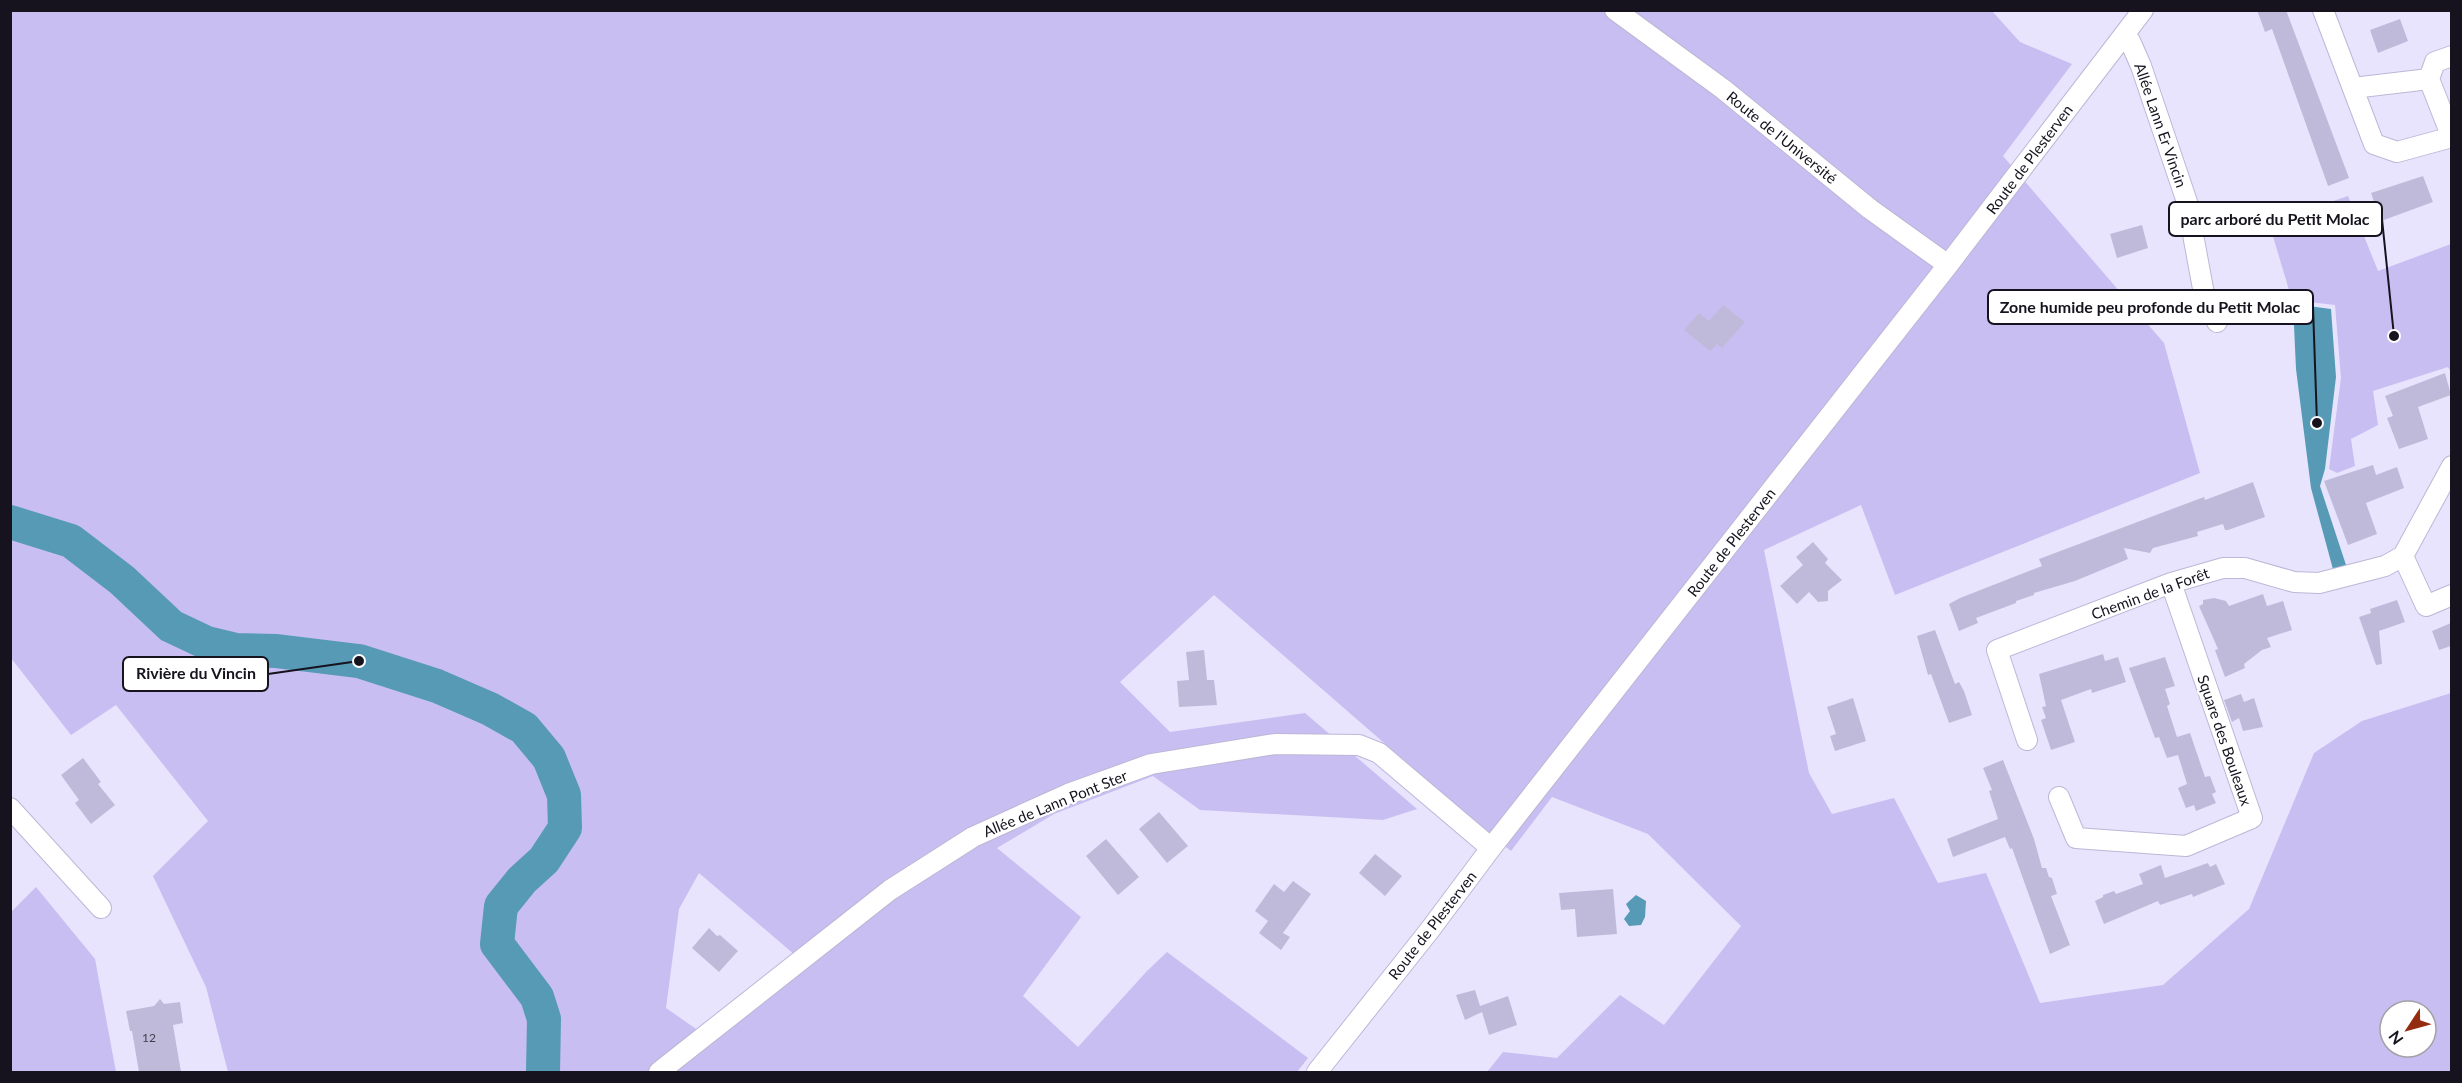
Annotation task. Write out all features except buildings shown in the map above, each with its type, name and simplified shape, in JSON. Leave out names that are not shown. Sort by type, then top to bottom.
[{"type":"street","name":"Route de l'Université","points":[[1615,10],[1723,89],[1870,209],[1948,265]]},
{"type":"street","name":"Route de Plesterven","points":[[1317,1072],[1948,265],[2143,10]]},
{"type":"street","points":[[2323,10],[2374,144],[2397,152],[2451,136],[2429,79],[2435,62],[2451,56]]},
{"type":"street","name":"Allée Lann Er Vincin","points":[[2124,35],[2130,40],[2141,66],[2187,202],[2204,294],[2217,322]]},
{"type":"street","points":[[2353,88],[2429,79]]},
{"type":"street","points":[[2449,477],[2403,556],[2427,606],[2451,595]]},
{"type":"street","name":"Chemin de la Forêt","points":[[2027,740],[1997,650],[2171,583],[2223,568],[2245,568],[2294,582],[2319,583],[2385,566],[2403,556]]},
{"type":"street","name":"Square des Bouleaux","points":[[2059,796],[2076,838],[2186,846],[2252,818],[2171,583]]},
{"type":"street","name":"Allée de Lann Pont Ster","points":[[659,1072],[890,890],[973,837],[1068,794],[1151,764],[1275,744],[1359,745],[1379,753],[1491,848]]},
{"type":"street","points":[[10,808],[101,908]]},
{"type":"shaded area","points":[[10,11],[1992,11],[2020,42],[2072,64],[2003,156],[2164,343],[2200,473],[1895,595],[1861,505],[1764,550],[1809,773],[1832,814],[1894,798],[1938,883],[1986,873],[2040,1003],[2163,985],[2249,909],[2314,753],[2362,721],[2451,693],[2451,1072],[1487,1072],[1503,1052],[1557,1058],[1620,995],[1664,1025],[1741,926],[1648,834],[1552,797],[1511,851],[1214,595],[1120,682],[1170,732],[1305,713],[1417,809],[1383,820],[1200,810],[1153,776],[1054,814],[997,848],[1081,917],[1023,996],[1078,1047],[1167,952],[1308,1058],[1297,1072],[228,1072],[206,987],[153,876],[208,821],[116,705],[71,735],[11,658]],"holes":[[[699,873],[809,967],[712,1040],[666,1008],[679,909]]]},
{"type":"shaded area","points":[[2348,196],[2378,271],[2451,244],[2452,374],[2448,367],[2373,391],[2378,425],[2351,439],[2355,466],[2337,473],[2329,469],[2341,378],[2335,305],[2292,300],[2269,223]]},
{"type":"shaded area","points":[[36,887],[95,959],[116,1072],[11,1072],[11,912]]},
{"type":"water","points":[[2293,304],[2331,309],[2336,377],[2325,469],[2320,486],[2347,568],[2334,573],[2311,488],[2296,369]]},
{"type":"water","points":[[1636,895],[1646,901],[1645,917],[1641,925],[1629,926],[1624,919],[1630,911],[1626,904]]},
{"type":"waterway","points":[[10,522],[71,541],[122,580],[171,626],[207,643],[236,650],[277,651],[359,661],[437,686],[490,709],[524,728],[549,758],[564,795],[565,828],[544,860],[522,880],[501,906],[497,944],[537,997],[544,1019],[543,1072]]},
{"type":"place","name":"parc arboré du Petit Molac","points":[[2394,336]]},
{"type":"place","name":"Zone humide peu profonde du Petit Molac","points":[[2317,423]]},
{"type":"place","name":"Rivière du Vincin","points":[[359,661]]}]
